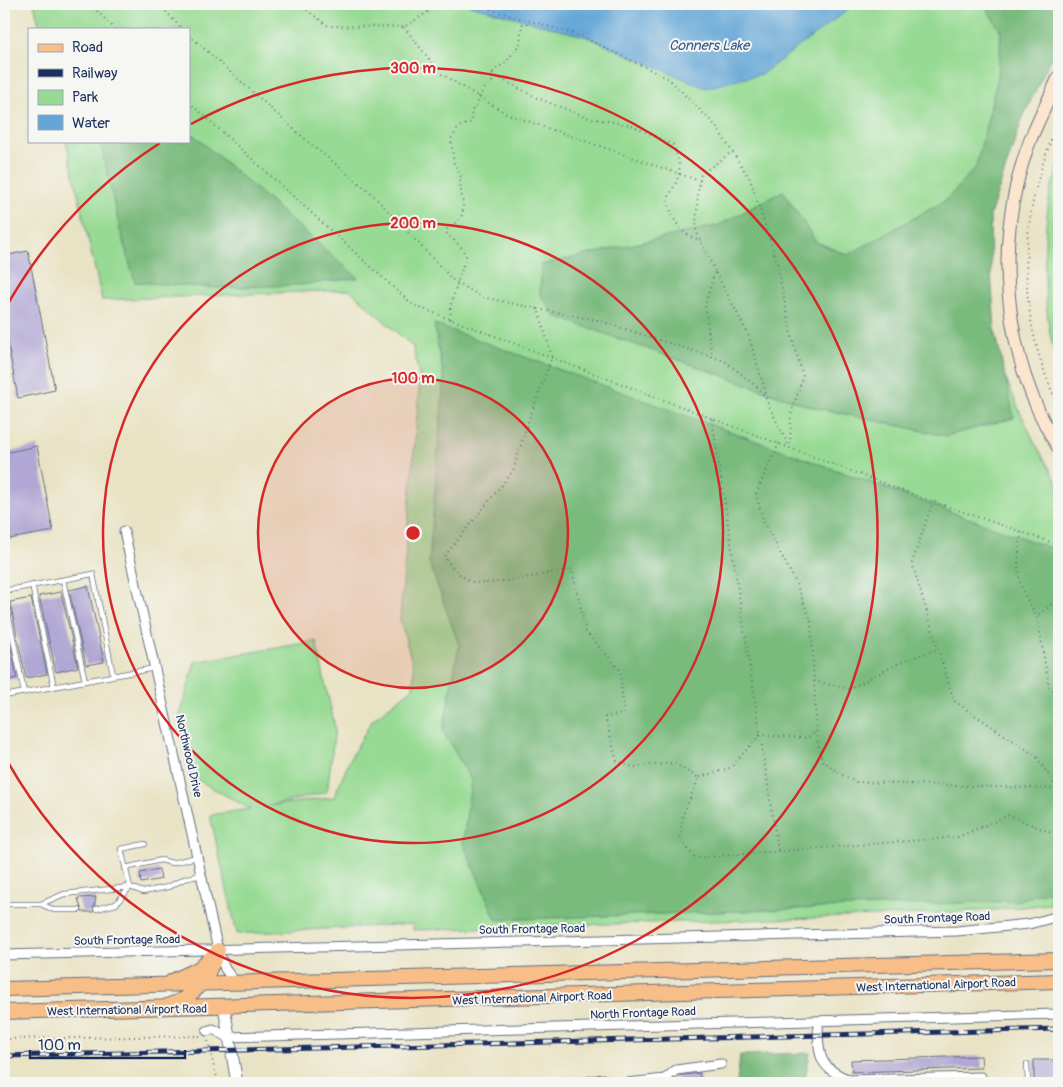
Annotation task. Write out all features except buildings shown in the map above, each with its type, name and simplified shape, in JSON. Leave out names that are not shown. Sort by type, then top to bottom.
[{"type":"main road","points":[[1059,76],[1031,140],[1016,191],[1010,232],[1008,265],[1009,303],[1021,363],[1033,396],[1059,449]]},
{"type":"main road","points":[[154,1009],[183,999],[203,984],[218,950]]},
{"type":"main road","points":[[147,985],[170,982],[188,976],[204,965],[218,950]]},
{"type":"main road","name":"West International Airport Road","points":[[4,988],[1059,960]]},
{"type":"main road","name":"West International Airport Road","points":[[4,1012],[1059,982]]},
{"type":"street","name":"Northwood Drive","points":[[124,531],[203,875],[218,950],[224,969],[236,983]]},
{"type":"street","name":"South Frontage Road","points":[[4,955],[957,931],[1019,925],[1059,916]]},
{"type":"street","points":[[224,1007],[237,1083]]},
{"type":"street","name":"North Frontage Road","points":[[205,1036],[213,1029],[228,1037],[1059,1014]]},
{"type":"street","points":[[818,1021],[818,1048],[825,1067],[849,1082],[981,1077],[982,1083]]},
{"type":"street","points":[[627,1083],[665,1079],[676,1070],[721,1064]]},
{"type":"street","points":[[581,1083],[603,1079],[612,1083]]},
{"type":"street","points":[[481,1083],[493,1083]]},
{"type":"lane","points":[[4,590],[93,574],[113,676]]},
{"type":"lane","points":[[63,580],[84,681]]},
{"type":"lane","points":[[32,585],[54,687]]},
{"type":"lane","points":[[4,594],[24,692]]},
{"type":"lane","points":[[4,696],[155,668]]},
{"type":"lane","points":[[130,887],[121,849],[145,844]]},
{"type":"lane","points":[[125,868],[160,860],[172,863],[198,857]]},
{"type":"lane","points":[[4,904],[41,904],[64,894],[130,887],[143,892],[168,887],[184,879],[203,875]]},
{"type":"lane","points":[[96,909],[116,904],[130,887]]},
{"type":"lane","points":[[41,904],[54,910],[79,910]]},
{"type":"lane","points":[[1027,1064],[1028,1083]]},
{"type":"path","points":[[90,4],[114,28]]},
{"type":"path","points":[[159,4],[181,28]]},
{"type":"path","points":[[299,4],[328,26],[404,26],[441,4]]},
{"type":"path","points":[[466,4],[581,36],[670,79],[715,125],[750,179],[777,262],[803,376],[791,415],[790,447]]},
{"type":"path","points":[[451,319],[450,307],[466,256],[461,247],[446,234],[446,230],[460,219],[463,199],[459,183],[461,177],[454,163],[451,139],[459,127],[472,122],[471,112],[478,103],[479,97],[492,82],[492,74],[517,50],[520,44],[522,24],[526,24],[528,20]]},
{"type":"path","points":[[404,26],[440,73],[507,114],[700,181]]},
{"type":"path","points":[[190,36],[306,140],[370,192],[458,283],[482,297],[598,320],[725,361],[762,391],[790,447]]},
{"type":"path","points":[[492,74],[537,98],[589,118],[631,125],[673,146],[681,166],[680,174],[668,200],[674,222],[691,238],[701,241]]},
{"type":"path","points":[[190,103],[413,305],[933,501],[1059,545]]},
{"type":"path","points":[[1059,121],[1034,193],[1027,241],[1026,284],[1034,340],[1048,383],[1059,407]]},
{"type":"path","points":[[732,152],[701,174],[696,231],[748,334],[770,407]]},
{"type":"path","points":[[712,356],[705,305],[716,271]]},
{"type":"path","points":[[538,309],[552,357],[528,422],[513,472],[444,557],[455,572],[474,582],[491,582],[572,569],[586,632],[620,670],[624,714],[605,717],[617,760],[633,768],[673,763],[699,778],[730,768],[760,735]]},
{"type":"path","points":[[712,418],[778,851]]},
{"type":"path","points":[[779,443],[756,494],[763,520],[795,581],[811,621],[817,731],[822,760],[839,773],[856,782],[1057,789],[1059,793]]},
{"type":"path","points":[[933,501],[912,562],[954,701],[1036,756],[1059,793]]},
{"type":"path","points":[[1021,532],[1017,570],[1021,591],[1037,616],[1049,687],[1059,694]]},
{"type":"path","points":[[1037,616],[1059,598]]},
{"type":"path","points":[[814,681],[850,689],[901,662],[938,649]]},
{"type":"path","points":[[760,735],[807,738],[817,731]]},
{"type":"path","points":[[699,778],[683,814],[680,839],[695,858],[958,837],[1009,815],[1058,836],[1059,833]]},
{"type":"path","points":[[4,1039],[205,1036],[211,1046],[215,1072],[220,1083]]},
{"type":"green space","points":[[34,4],[1059,4],[985,204],[985,317],[1001,367],[1020,412],[1059,485],[1059,901],[1051,904],[994,910],[882,916],[413,930],[413,924],[237,934],[210,815],[250,809],[189,775],[178,722],[195,662],[316,641],[335,728],[327,792],[269,806],[334,797],[351,757],[373,719],[413,688],[414,669],[400,619],[420,380],[413,347],[350,290],[102,300],[66,142],[190,142],[190,28],[40,28]]},
{"type":"green space","points":[[984,4],[1059,4],[1059,42],[1023,117],[990,215],[995,330],[1014,418],[946,436],[808,406],[555,316],[540,294],[541,265],[719,225],[783,191],[816,242],[848,255],[946,200],[976,167],[998,76],[1001,32]]},
{"type":"green space","points":[[190,132],[358,278],[299,285],[215,288],[135,282],[119,226],[100,142],[190,142]]},
{"type":"green space","points":[[1059,165],[1059,368],[1049,329],[1045,284],[1045,239],[1050,195]]},
{"type":"green space","points":[[434,324],[1059,551],[1059,888],[1016,901],[496,920],[463,843],[471,780],[443,731],[459,645],[429,562],[444,379]]},
{"type":"green space","points":[[810,1053],[804,1083],[737,1083],[740,1055]]},
{"type":"water","name":"Conners Lake","points":[[466,4],[856,4],[762,74],[705,88],[587,37]]},
{"type":"railway","points":[[4,1056],[1059,1029]]}]
